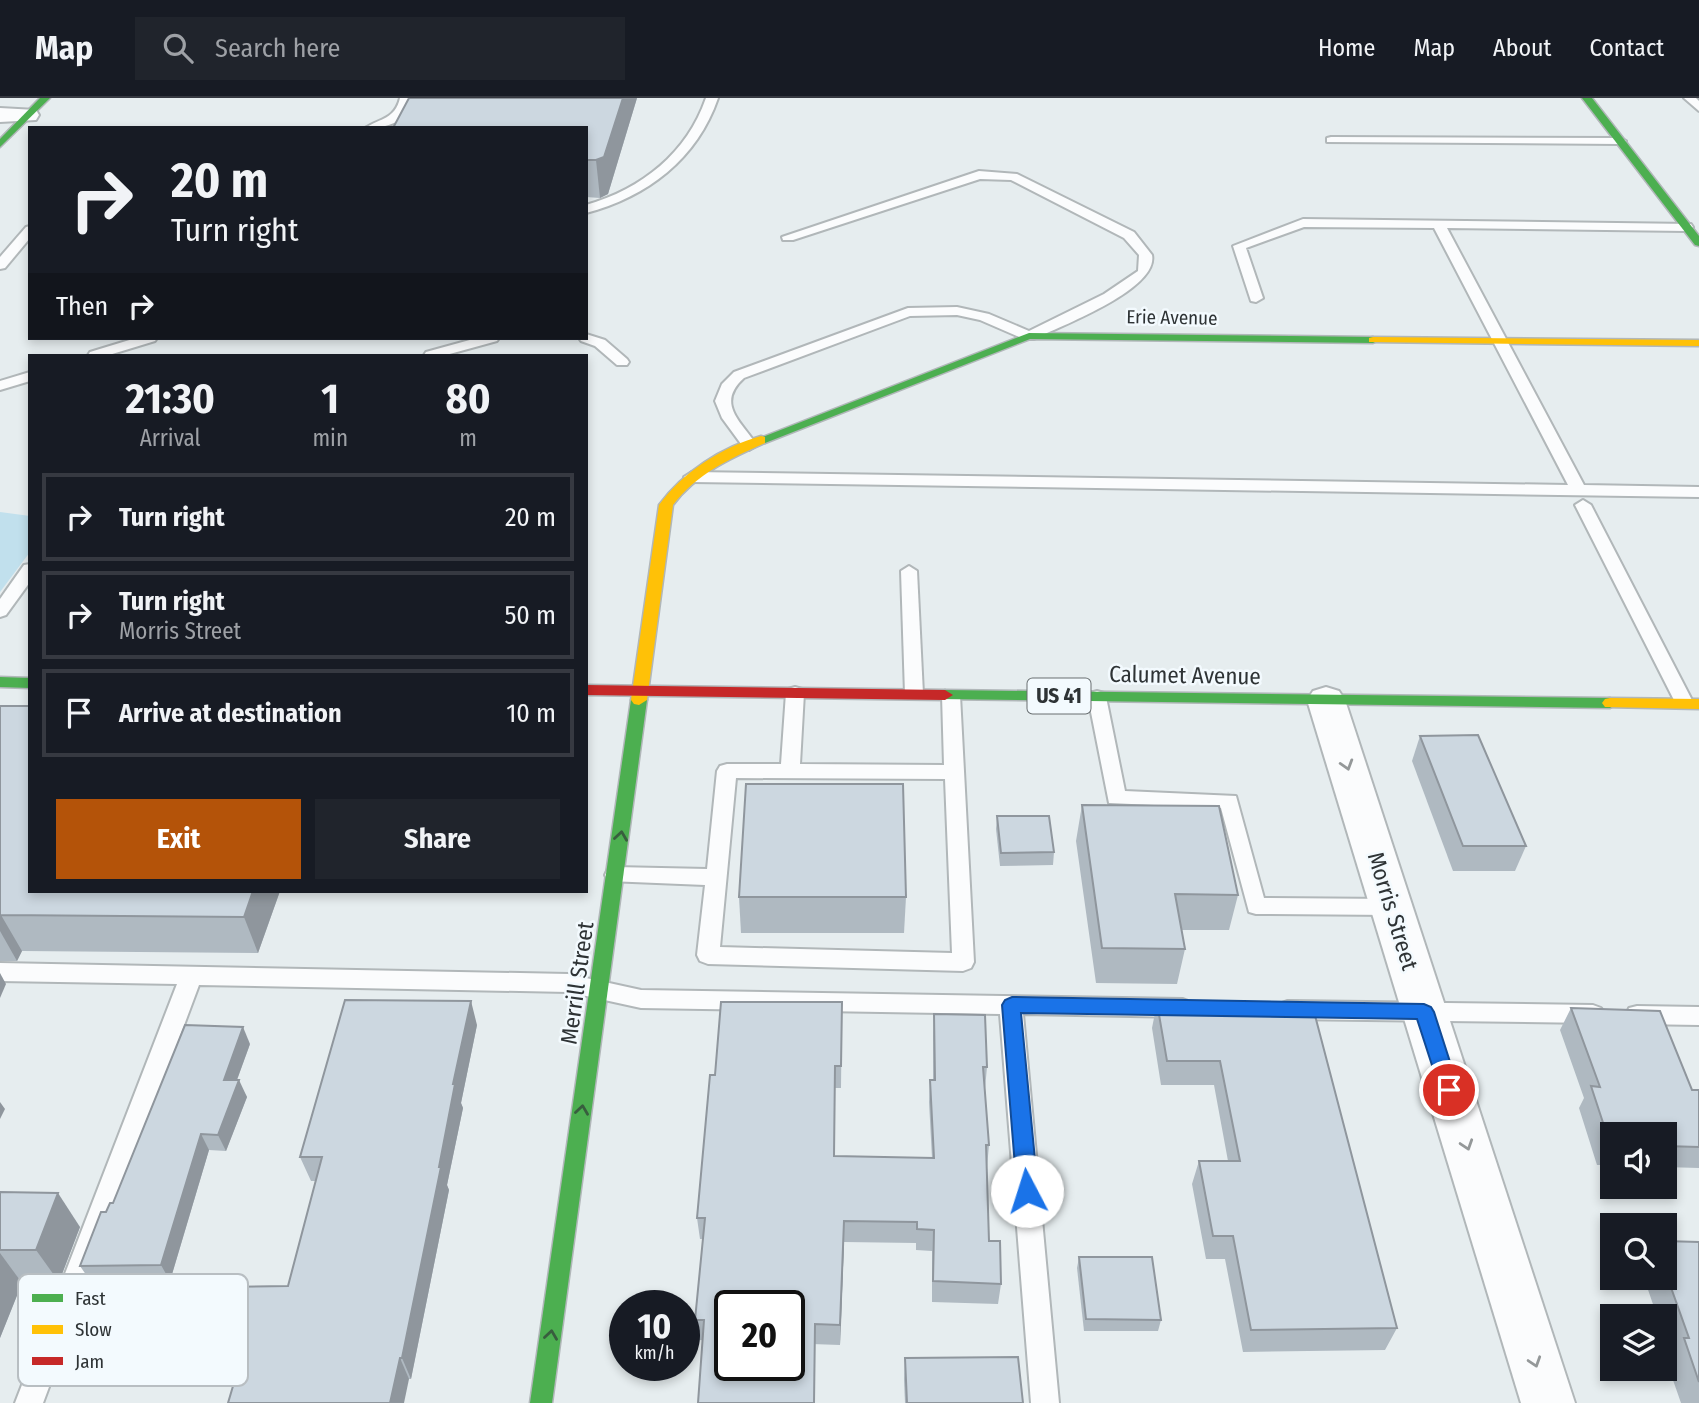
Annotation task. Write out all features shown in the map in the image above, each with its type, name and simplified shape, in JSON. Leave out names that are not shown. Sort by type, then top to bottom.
[{"type":"street","points":[[0,144],[45,98]]},
{"type":"street","points":[[1587,98],[1699,243]]},
{"type":"street","name":"Erie Avenue","points":[[677,488],[749,445],[1029,336],[1699,343]]},
{"type":"street","name":"Merrill Street","points":[[541,1403],[666,505],[677,488]]},
{"type":"street","points":[[0,682],[28,683]]},
{"type":"street","name":"Calumet Avenue","points":[[588,690],[1692,704]]},
{"type":"street","name":"Morris Street","points":[[1326,700],[1548,1403]]},
{"type":"lane","points":[[378,126],[394,121],[401,114],[406,98]]},
{"type":"lane","points":[[588,208],[630,194],[681,154],[704,125],[712,98]]},
{"type":"lane","points":[[1690,98],[1699,108]]},
{"type":"lane","points":[[1331,140],[1620,141]]},
{"type":"lane","points":[[749,445],[724,407],[722,396],[726,384],[739,375],[908,312],[957,311],[985,317],[1029,336],[1126,286],[1144,272],[1146,259],[1142,245],[1129,235],[1013,177],[998,174],[979,175],[788,237]]},
{"type":"lane","points":[[1256,298],[1239,246],[1303,223],[1687,227]]},
{"type":"lane","points":[[1439,225],[1692,704]]},
{"type":"lane","points":[[0,265],[28,232]]},
{"type":"lane","points":[[588,339],[600,343],[622,362]]},
{"type":"lane","points":[[98,354],[144,340]]},
{"type":"lane","points":[[435,354],[485,340]]},
{"type":"lane","points":[[0,386],[28,377]]},
{"type":"lane","points":[[692,477],[1581,498],[1699,492]]},
{"type":"lane","points":[[909,571],[914,694]]},
{"type":"lane","points":[[0,611],[28,572]]},
{"type":"lane","points":[[790,772],[795,693]]},
{"type":"lane","points":[[951,695],[955,772],[963,962],[708,956],[727,771],[955,772]]},
{"type":"lane","points":[[1097,696],[1116,798],[1229,801],[1256,906],[1391,907]]},
{"type":"lane","points":[[615,875],[716,877]]},
{"type":"lane","points":[[0,972],[568,982],[641,999],[1204,1008]]},
{"type":"lane","points":[[78,1274],[191,976]]},
{"type":"lane","points":[[1012,1005],[1045,1403]]},
{"type":"lane","points":[[1259,1009],[1699,1016]]},
{"type":"lane","points":[[29,1403],[35,1386]]},
{"type":"shaded area","points":[[0,512],[28,516],[28,555],[0,592]]},
{"type":"building","points":[[409,98],[623,98],[604,157],[596,160],[588,160],[588,126],[394,126]]},
{"type":"building","points":[[0,706],[28,706],[28,893],[252,893],[244,917],[1,915],[0,918]]},
{"type":"building","points":[[1478,735],[1526,846],[1463,846],[1420,736]]},
{"type":"building","points":[[746,784],[903,784],[906,897],[739,897]]},
{"type":"building","points":[[1082,805],[1219,806],[1238,895],[1175,894],[1185,949],[1102,948]]},
{"type":"building","points":[[997,816],[1049,816],[1054,852],[1001,853]]},
{"type":"building","points":[[345,1000],[471,1001],[453,1084],[441,1167],[402,1358],[390,1403],[228,1403],[233,1386],[248,1386],[248,1287],[288,1286],[322,1157],[300,1157]]},
{"type":"building","points":[[721,1002],[842,1002],[841,1066],[835,1066],[834,1156],[934,1158],[930,1080],[935,1080],[934,1014],[985,1015],[987,1067],[983,1067],[989,1145],[986,1145],[989,1241],[1000,1241],[1001,1284],[933,1281],[934,1230],[917,1229],[917,1222],[844,1221],[840,1325],[815,1324],[814,1403],[698,1403],[704,1320],[700,1320],[698,1290],[705,1218],[697,1218],[710,1075],[715,1075]]},
{"type":"building","points":[[1157,1003],[1312,1004],[1397,1328],[1251,1330],[1233,1236],[1213,1236],[1199,1161],[1240,1161],[1220,1061],[1167,1061]]},
{"type":"building","points":[[1571,1008],[1660,1011],[1692,1090],[1699,1090],[1699,1147],[1677,1146],[1677,1122],[1603,1122],[1591,1086],[1600,1087]]},
{"type":"building","points":[[185,1025],[243,1027],[224,1080],[239,1080],[218,1135],[201,1134],[161,1265],[80,1266],[101,1212],[106,1212],[110,1203],[113,1203]]},
{"type":"building","points":[[0,1192],[58,1193],[36,1250],[0,1250]]},
{"type":"building","points":[[1677,1241],[1699,1242],[1699,1382],[1684,1338],[1689,1338],[1672,1290],[1677,1290]]},
{"type":"building","points":[[1079,1257],[1152,1257],[1161,1320],[1086,1319]]},
{"type":"building","points":[[1018,1357],[1023,1403],[907,1403],[905,1358]]},
{"type":"traffic: fast","points":[[0,144],[45,98]]},
{"type":"traffic: fast","points":[[1587,98],[1699,243]]},
{"type":"traffic: fast","points":[[761,440],[1029,336],[1373,340]]},
{"type":"traffic: fast","points":[[0,682],[28,683]]},
{"type":"traffic: fast","points":[[945,695],[1610,703]]},
{"type":"traffic: fast","points":[[541,1403],[639,700]]},
{"type":"traffic: slow","points":[[1373,340],[1699,343]]},
{"type":"traffic: slow","points":[[639,700],[666,505],[674,494],[696,475],[721,459],[761,440]]},
{"type":"traffic: slow","points":[[1610,703],[1699,704]]},
{"type":"traffic: jam","points":[[588,690],[945,695]]},
{"type":"route","points":[[1027,1191],[1012,1005],[1424,1012],[1449,1090]]}]
